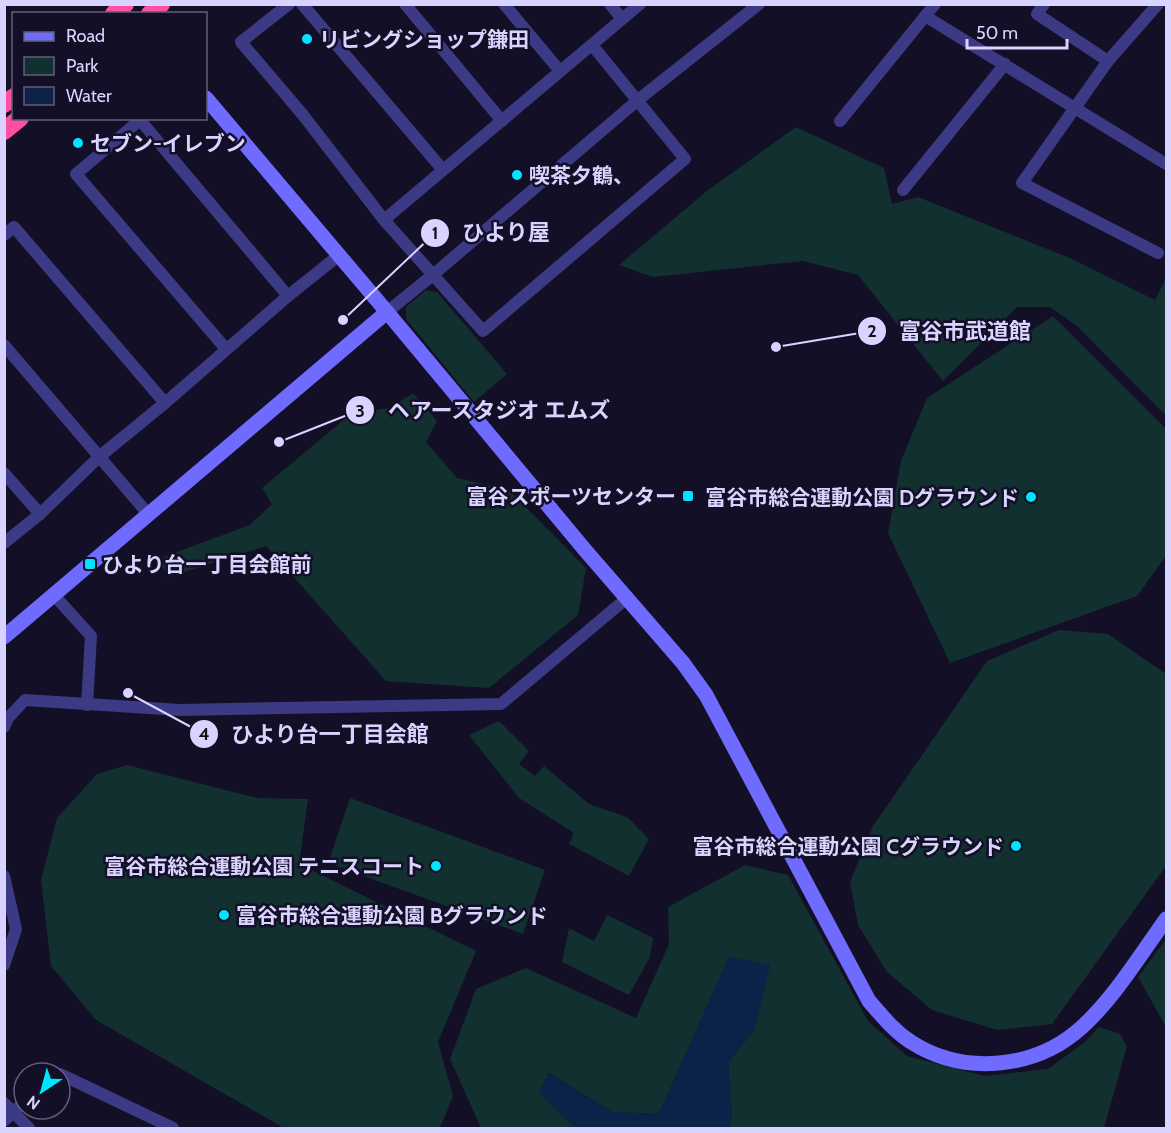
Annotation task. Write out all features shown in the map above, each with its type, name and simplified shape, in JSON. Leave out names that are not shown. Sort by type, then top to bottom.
[{"type":"highway","points":[[4,131],[18,120]]},
{"type":"street","points":[[289,4],[241,42],[303,115],[384,220],[483,331],[685,159],[592,45]]},
{"type":"street","points":[[302,4],[443,170]]},
{"type":"street","points":[[405,4],[502,121]]},
{"type":"street","points":[[504,4],[560,71]]},
{"type":"street","points":[[610,4],[622,19]]},
{"type":"street","points":[[384,220],[640,4]]},
{"type":"street","points":[[4,637],[638,100],[759,4]]},
{"type":"street","points":[[840,121],[935,4]]},
{"type":"street","points":[[1044,4],[1037,15],[1108,61]]},
{"type":"street","points":[[1158,4],[1108,61],[1022,183],[1158,253]]},
{"type":"street","points":[[925,16],[1167,164]]},
{"type":"street","points":[[903,190],[1005,64]]},
{"type":"street","points":[[207,99],[683,663],[706,695],[869,1001],[891,1026],[910,1042],[926,1051],[946,1057],[986,1064],[1027,1059],[1063,1042],[1083,1027],[1112,993],[1167,919]]},
{"type":"street","points":[[226,349],[76,174],[140,120],[288,296]]},
{"type":"street","points":[[4,235],[14,227],[165,403]]},
{"type":"street","points":[[4,543],[40,514],[99,457],[338,255]]},
{"type":"street","points":[[4,345],[149,515]]},
{"type":"street","points":[[4,473],[40,514]]},
{"type":"street","points":[[53,594],[92,636],[87,705]]},
{"type":"street","points":[[4,727],[8,718],[25,700],[180,710],[501,704],[627,598]]},
{"type":"street","points":[[4,876],[8,907],[16,929],[4,964]]},
{"type":"street","points":[[72,1079],[174,1128]]},
{"type":"street","points":[[7,1112],[29,1128]]},
{"type":"green space","points":[[796,127],[884,168],[892,204],[918,197],[1072,259],[1155,300],[1166,278],[1166,416],[1078,327],[1050,307],[1017,307],[943,381],[858,275],[803,261],[653,277],[619,265],[708,190]]},
{"type":"green space","points":[[426,290],[437,292],[507,374],[474,402],[406,319],[406,307]]},
{"type":"green space","name":"富谷市総合運動公園 Dグラウンド","points":[[1053,316],[1166,429],[1166,556],[1137,596],[950,663],[888,533],[901,461],[927,398]]},
{"type":"green space","points":[[413,393],[437,421],[426,442],[457,478],[509,490],[586,568],[578,615],[489,688],[386,681],[266,546],[168,577],[158,559],[250,525],[272,504],[262,488],[352,413],[390,408]]},
{"type":"green space","name":"富谷市総合運動公園 Cグラウンド","points":[[1059,630],[1108,634],[1166,674],[1166,866],[1052,1024],[997,1030],[932,1010],[887,972],[858,925],[850,882],[873,826],[987,661]]},
{"type":"green space","points":[[499,721],[529,751],[519,764],[535,776],[544,766],[589,804],[627,817],[649,839],[629,876],[569,844],[574,833],[519,798],[469,735]]},
{"type":"green space","name":"富谷市総合運動公園 Bグラウンド","points":[[127,765],[257,798],[308,799],[299,864],[476,951],[438,1042],[453,1096],[440,1128],[284,1128],[96,1020],[51,966],[41,880],[57,818],[97,774]]},
{"type":"green space","name":"富谷市総合運動公園 テニスコート","points":[[350,798],[545,870],[523,934],[328,863]]},
{"type":"green space","points":[[745,865],[788,875],[868,1021],[907,1056],[985,1076],[1048,1069],[1085,1042],[1099,1027],[1120,1034],[1127,1046],[1104,1128],[729,1128],[732,1116],[728,1062],[755,1029],[729,957],[659,1114],[612,1112],[549,1073],[569,1121],[575,1128],[481,1128],[450,1059],[476,989],[526,968],[636,1018],[669,944],[668,907]]},
{"type":"green space","points":[[607,915],[653,938],[650,957],[629,995],[562,962],[569,928],[594,941]]},
{"type":"green space","points":[[1166,939],[1166,1027],[1138,977]]},
{"type":"water","points":[[729,957],[770,965],[755,1029],[728,1062],[732,1116],[729,1128],[575,1128],[539,1093],[548,1073],[612,1112],[659,1114]]},
{"type":"place","name":"リビングショップ鎌田","points":[[307,39]]},
{"type":"place","name":"セブン-イレブン","points":[[78,143]]},
{"type":"place","name":"喫茶夕鶴、","points":[[517,175]]},
{"type":"place","name":"ひより屋","points":[[343,320]]},
{"type":"place","name":"富谷市武道館","points":[[776,347]]},
{"type":"place","name":"ヘアースタジオ エムズ","points":[[279,442]]},
{"type":"place","name":"富谷スポーツセンター","points":[[688,496]]},
{"type":"place","name":"富谷市総合運動公園 Dグラウンド","points":[[1031,497]]},
{"type":"place","name":"ひより台一丁目会館前","points":[[90,564]]},
{"type":"place","name":"ひより台一丁目会館","points":[[128,693]]},
{"type":"place","name":"富谷市総合運動公園 Cグラウンド","points":[[1016,846]]},
{"type":"place","name":"富谷市総合運動公園 テニスコート","points":[[436,866]]},
{"type":"place","name":"富谷市総合運動公園 Bグラウンド","points":[[224,915]]}]
